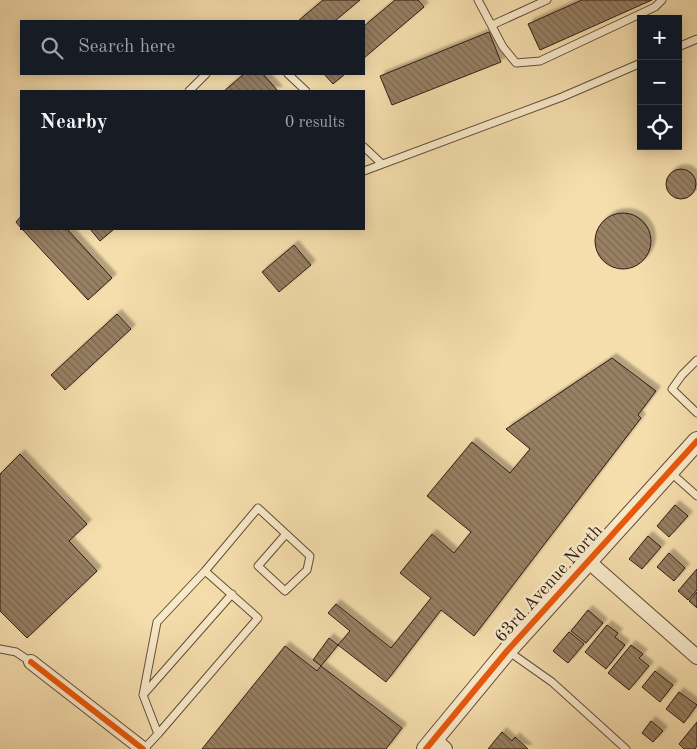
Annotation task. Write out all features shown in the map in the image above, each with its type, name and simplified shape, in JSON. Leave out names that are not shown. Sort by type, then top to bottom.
[{"type":"street","name":"63rd Avenue North","points":[[435,746],[507,651],[697,441]]},
{"type":"street","points":[[588,561],[697,657]]},
{"type":"street","points":[[31,662],[143,749]]},
{"type":"lane","points":[[478,0],[502,46],[516,63],[540,61],[655,7],[662,0]]},
{"type":"lane","points":[[492,25],[547,0]]},
{"type":"lane","points":[[682,45],[697,39]]},
{"type":"lane","points":[[365,170],[380,163],[562,97],[637,65]]},
{"type":"lane","points":[[190,90],[205,75]]},
{"type":"lane","points":[[289,75],[305,90]]},
{"type":"lane","points":[[365,148],[380,163]]},
{"type":"lane","points":[[697,360],[682,375],[672,389],[697,413]]},
{"type":"lane","points":[[669,470],[697,496]]},
{"type":"lane","points":[[158,734],[143,695],[157,622],[205,571],[258,508],[310,556],[307,570],[285,591],[258,566],[286,534]]},
{"type":"lane","points":[[143,749],[258,618],[205,571]]},
{"type":"lane","points":[[143,695],[232,594]]},
{"type":"lane","points":[[0,649],[16,652],[31,662]]},
{"type":"lane","points":[[507,651],[552,682],[626,749]]},
{"type":"building","points":[[323,0],[360,0],[336,20],[299,20]]},
{"type":"building","points":[[395,0],[418,0],[424,7],[365,57],[365,25]]},
{"type":"building","points":[[582,0],[652,0],[540,50],[528,24]]},
{"type":"building","points":[[489,32],[501,62],[392,105],[380,76]]},
{"type":"building","points":[[243,75],[264,75],[277,90],[225,90]]},
{"type":"building","points":[[325,75],[344,75],[333,84]]},
{"type":"building","points":[[681,169],[692,173],[696,184],[692,195],[681,199],[670,195],[666,184],[670,173]]},
{"type":"building","points":[[618,213],[628,213],[643,221],[649,230],[651,241],[649,252],[643,261],[628,269],[618,269],[607,264],[600,257],[595,246],[595,236],[600,225],[607,218]]},
{"type":"building","points":[[20,217],[20,227],[16,222]]},
{"type":"building","points":[[23,230],[68,230],[112,278],[88,300]]},
{"type":"building","points":[[91,230],[113,230],[100,241]]},
{"type":"building","points":[[294,245],[311,265],[279,292],[262,272]]},
{"type":"building","points":[[117,314],[131,329],[65,390],[51,375]]},
{"type":"building","points":[[612,358],[656,391],[638,415],[641,418],[474,636],[441,610],[386,682],[338,645],[350,631],[328,613],[336,604],[391,648],[431,598],[400,573],[432,534],[454,553],[471,532],[427,496],[472,442],[510,473],[530,449],[506,429]]},
{"type":"building","points":[[20,454],[87,524],[69,541],[97,571],[27,638],[0,611],[0,474]]},
{"type":"building","points":[[675,505],[688,516],[669,537],[657,526]]},
{"type":"building","points":[[648,536],[661,547],[642,569],[629,559]]},
{"type":"building","points":[[669,553],[685,568],[674,581],[657,567]]},
{"type":"building","points":[[697,569],[697,590],[688,600],[678,591]]},
{"type":"building","points":[[697,592],[697,608],[689,601]]},
{"type":"building","points":[[588,610],[603,623],[586,643],[571,631]]},
{"type":"building","points":[[607,625],[618,633],[615,637],[625,645],[606,669],[585,652]]},
{"type":"building","points":[[569,632],[584,644],[568,663],[553,651]]},
{"type":"building","points":[[329,638],[338,645],[321,666],[313,660]]},
{"type":"building","points":[[631,645],[643,654],[639,658],[649,666],[629,690],[608,673]]},
{"type":"building","points":[[285,646],[317,671],[321,666],[402,728],[386,749],[202,749]]},
{"type":"building","points":[[655,671],[673,685],[660,702],[642,687]]},
{"type":"building","points":[[679,692],[697,705],[684,723],[666,709]]},
{"type":"building","points":[[651,721],[663,731],[653,742],[642,733]]},
{"type":"building","points":[[697,722],[697,746],[695,749],[684,749],[679,744]]},
{"type":"building","points":[[502,732],[512,741],[515,737],[528,749],[488,749]]},
{"type":"cycle path","points":[[426,749],[507,651],[697,441]]},
{"type":"cycle path","points":[[31,662],[143,749]]}]
